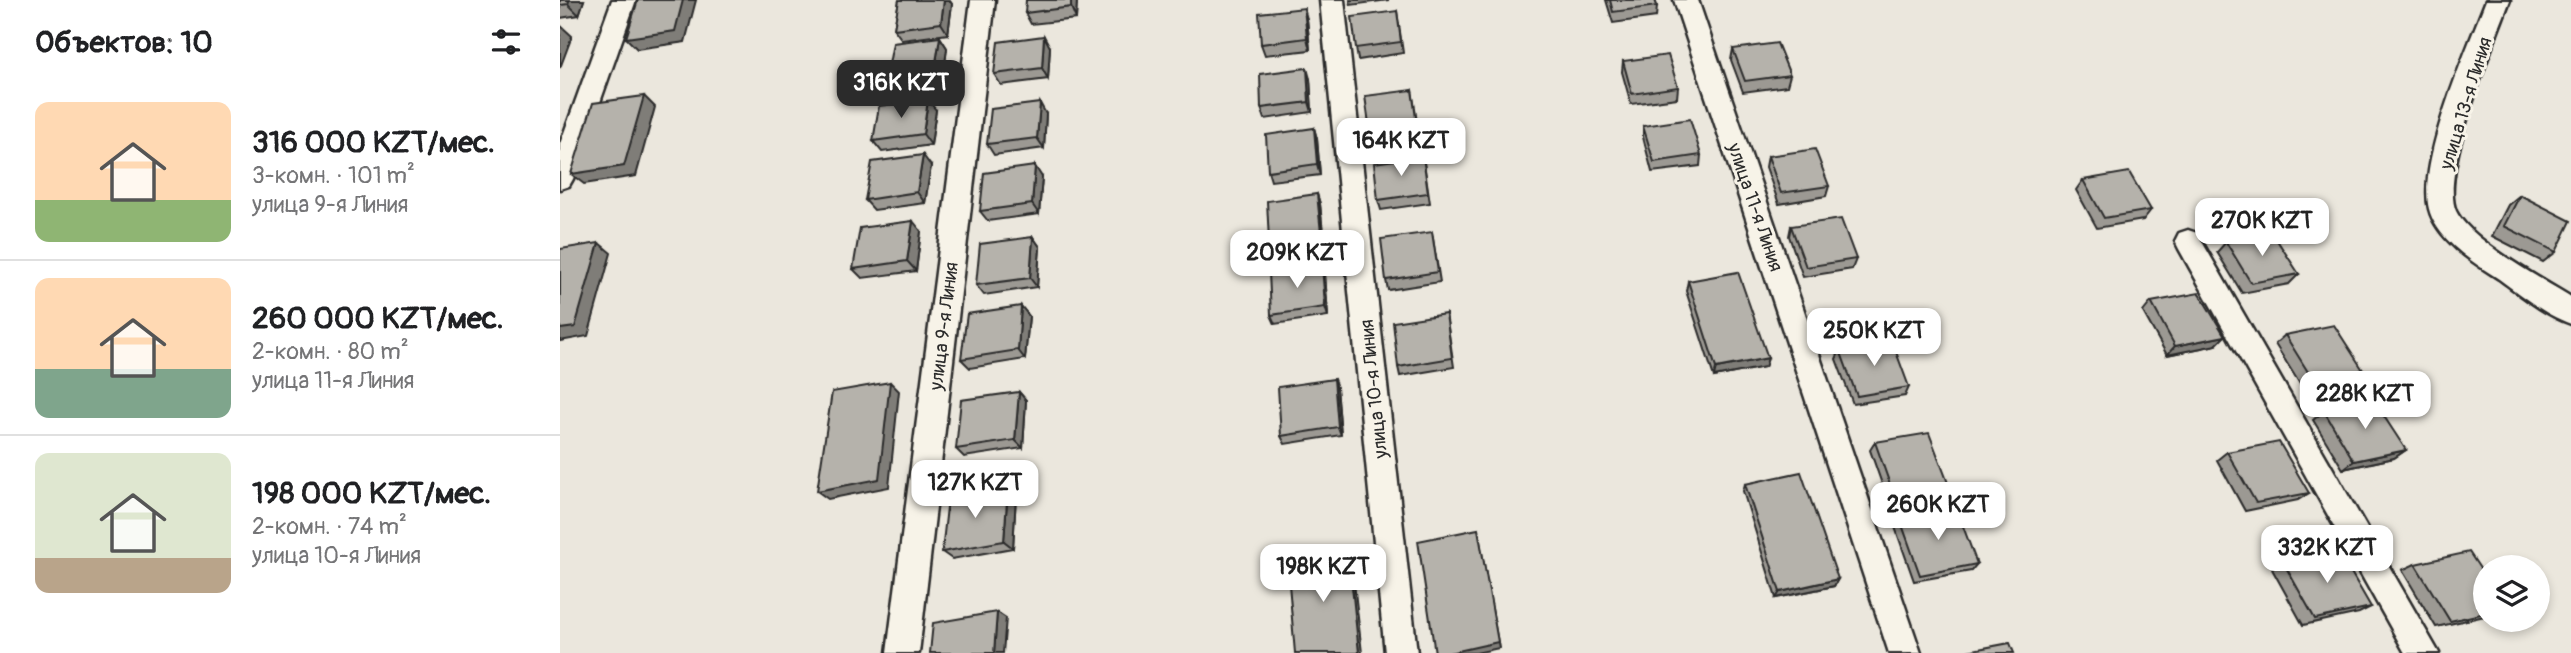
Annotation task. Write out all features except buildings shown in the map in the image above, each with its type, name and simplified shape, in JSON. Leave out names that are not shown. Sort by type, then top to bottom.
[{"type":"street","points":[[560,179],[624,0]]},
{"type":"street","name":"улица 9-я Линия","points":[[903,653],[983,0]]},
{"type":"street","name":"улица 10-я Линия","points":[[1332,0],[1401,653]]},
{"type":"street","name":"улица 11-я Линия","points":[[1686,0],[1905,653]]},
{"type":"street","name":"улица 13-я Линия","points":[[2498,0],[2442,163],[2441,209],[2465,240],[2571,312]]},
{"type":"street","points":[[2188,241],[2423,653]]}]
